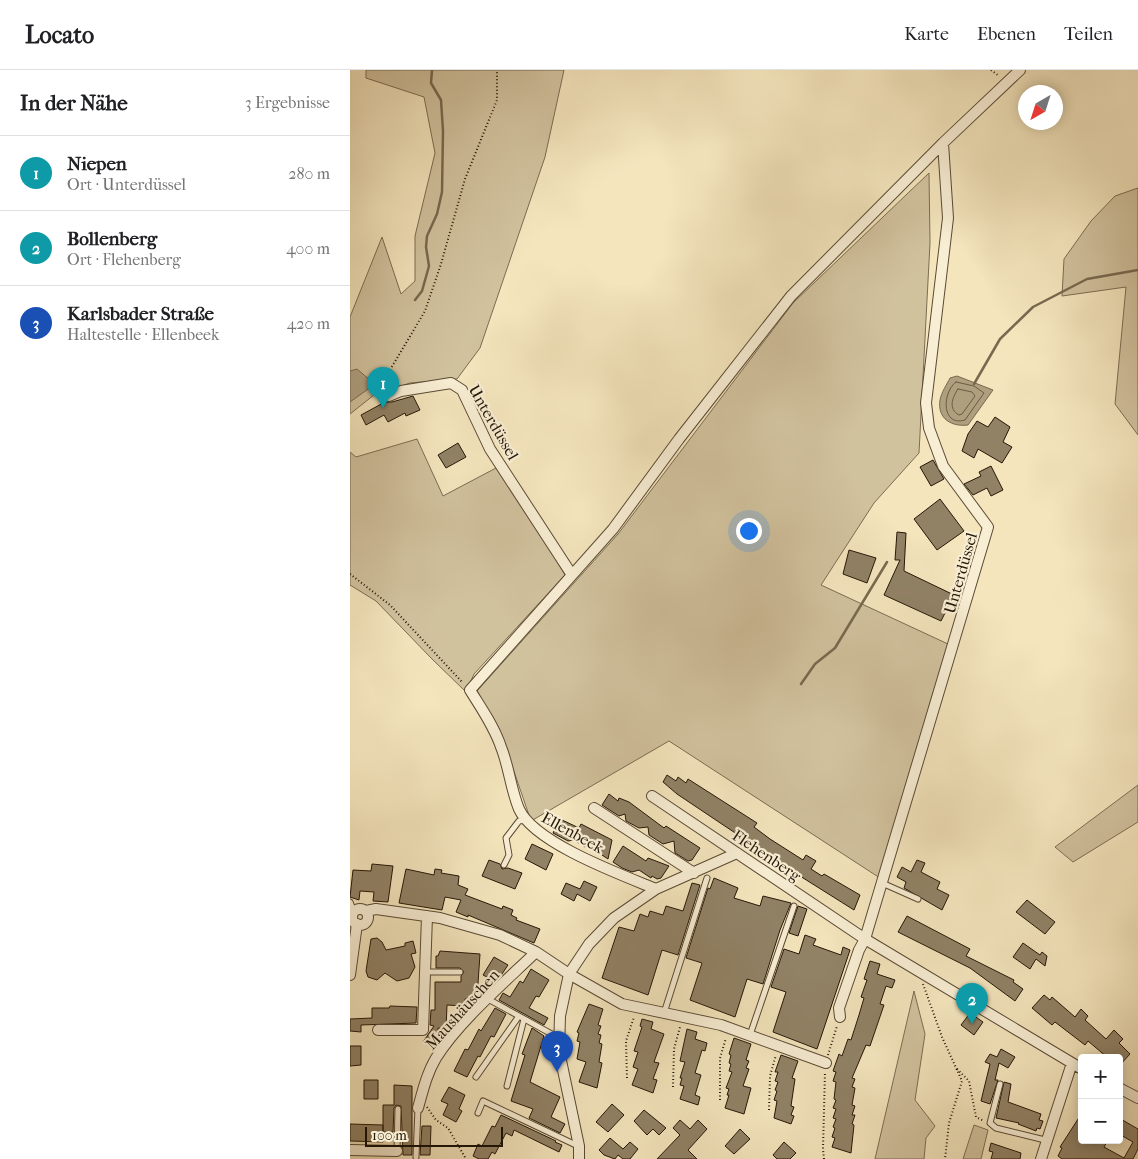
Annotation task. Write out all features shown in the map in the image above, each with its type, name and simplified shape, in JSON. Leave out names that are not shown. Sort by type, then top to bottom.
[{"type":"street","points":[[470,690],[614,529],[679,439],[791,296],[943,143],[1020,70]]},
{"type":"street","name":"Unterdüssel","points":[[882,882],[988,527],[943,466],[929,428],[926,403],[948,218],[943,143]]},
{"type":"street","name":"Unterdüssel","points":[[385,378],[382,388],[383,394],[390,396],[401,391],[452,383],[462,390],[490,449],[572,575]]},
{"type":"street","name":"Ellenbeek","points":[[470,690],[501,746],[519,810],[529,824],[565,848],[656,889]]},
{"type":"street","name":"Flehenberg","points":[[652,796],[865,939],[1078,1067]]},
{"type":"street","name":"Ellenbeek","points":[[594,808],[694,873]]},
{"type":"street","points":[[579,1159],[579,1146],[562,1071],[560,1038],[560,1016],[569,974],[589,944],[614,918],[656,889],[737,853]]},
{"type":"street","points":[[840,1017],[839,1008],[859,950],[865,939],[882,882]]},
{"type":"street","points":[[350,975],[357,924],[352,918],[352,907],[366,911],[376,909],[426,916],[500,936],[536,952],[569,974],[622,1004],[729,1028],[826,1063]]},
{"type":"street","points":[[357,924],[366,923],[368,917],[366,911]]},
{"type":"street","points":[[378,1030],[423,1030],[426,916]]},
{"type":"street","name":"Maushäuschen","points":[[418,1108],[424,1083],[436,1058],[488,999],[536,952]]},
{"type":"street","points":[[1040,1159],[1072,1064]]},
{"type":"street","points":[[1123,1090],[1138,1098]]},
{"type":"street","points":[[350,1150],[385,1155],[397,1150]]},
{"type":"lane","points":[[504,865],[509,855],[506,838],[519,821],[526,820]]},
{"type":"lane","points":[[664,1013],[708,878]]},
{"type":"lane","points":[[882,882],[918,899]]},
{"type":"lane","points":[[750,1035],[794,906]]},
{"type":"lane","points":[[425,972],[460,972]]},
{"type":"lane","points":[[488,999],[560,1038]]},
{"type":"lane","points":[[476,1077],[521,1017]]},
{"type":"lane","points":[[508,1086],[521,1017]]},
{"type":"lane","points":[[1000,1084],[990,1123],[996,1128],[1045,1140]]},
{"type":"lane","points":[[478,1113],[483,1101],[579,1146]]},
{"type":"lane","points":[[416,1157],[418,1108]]},
{"type":"lane","points":[[397,1150],[398,1109]]},
{"type":"path","points":[[385,378],[425,311],[441,264],[465,179],[497,100],[497,70]]},
{"type":"path","points":[[350,574],[390,605],[470,690]]},
{"type":"path","points":[[921,974],[924,988],[962,1081],[949,1123],[945,1159]]},
{"type":"path","points":[[626,1078],[626,1042],[636,1007]]},
{"type":"path","points":[[673,1087],[674,1049],[683,1017]]},
{"type":"path","points":[[824,1159],[822,1149],[826,1063],[840,1017]]},
{"type":"path","points":[[720,1100],[720,1058],[729,1028]]},
{"type":"path","points":[[768,1110],[770,1076],[780,1046]]},
{"type":"path","points":[[955,1065],[969,1081],[976,1117],[990,1123]]},
{"type":"path","points":[[422,1094],[427,1108],[436,1120],[448,1128],[466,1159]]},
{"type":"shaded area","points":[[366,70],[564,70],[545,157],[480,348],[457,379],[410,383],[374,395],[350,414],[350,317],[382,237],[401,294],[415,281],[415,236],[435,153],[424,97],[366,78]]},
{"type":"shaded area","points":[[929,173],[930,243],[919,453],[874,503],[821,585],[948,644],[883,880],[669,741],[531,821],[507,751],[477,691],[618,534],[793,303]]},
{"type":"shaded area","points":[[1138,188],[1138,435],[1115,404],[1126,287],[1062,296],[1064,259],[1091,221],[1115,196]]},
{"type":"shaded area","points":[[417,439],[443,496],[496,468],[565,575],[474,674],[466,692],[376,601],[350,585],[350,452],[356,457]]},
{"type":"shaded area","points":[[1138,785],[1138,822],[1073,862],[1055,847]]},
{"type":"shaded area","points":[[914,991],[925,1034],[915,1100],[935,1126],[926,1138],[924,1159],[875,1159]]},
{"type":"shaded area","points":[[974,1125],[988,1130],[981,1159],[963,1159]]},
{"type":"water","points":[[357,369],[370,380],[371,387],[350,402],[350,371]]},
{"type":"water","points":[[957,376],[993,390],[968,425],[951,423],[943,417],[941,412],[940,400],[943,392],[950,378]]},
{"type":"building","points":[[413,396],[420,410],[406,416],[405,413],[388,422],[384,415],[366,425],[361,415],[385,402]]},
{"type":"building","points":[[995,417],[1010,427],[1003,442],[1012,447],[1002,463],[978,449],[974,458],[962,451],[968,434],[977,421],[988,427]]},
{"type":"building","points":[[458,443],[466,457],[446,468],[438,455]]},
{"type":"building","points":[[933,460],[944,479],[931,486],[920,467]]},
{"type":"building","points":[[991,466],[1003,490],[991,496],[987,488],[973,495],[964,484],[981,476],[979,472]]},
{"type":"building","points":[[940,499],[964,531],[937,550],[914,519]]},
{"type":"building","points":[[897,532],[906,533],[904,571],[954,595],[941,621],[884,595],[900,560],[895,560]]},
{"type":"building","points":[[849,550],[876,558],[867,583],[843,574]]},
{"type":"building","points":[[667,775],[676,781],[678,777],[686,783],[688,779],[757,823],[754,827],[770,839],[803,860],[806,855],[816,861],[811,869],[822,876],[824,874],[860,895],[854,910],[677,794],[663,782]]},
{"type":"building","points":[[609,794],[618,801],[619,798],[629,802],[664,828],[666,826],[700,848],[692,860],[688,861],[675,853],[674,841],[663,844],[649,835],[648,827],[639,828],[626,821],[625,814],[619,816],[602,805]]},
{"type":"building","points":[[560,819],[579,828],[581,824],[612,840],[608,859],[587,845],[585,847],[574,840],[568,841],[553,833]]},
{"type":"building","points":[[532,844],[553,854],[546,870],[525,859]]},
{"type":"building","points":[[623,846],[646,861],[648,858],[669,866],[661,878],[657,879],[652,876],[651,878],[639,870],[632,872],[622,868],[613,862]]},
{"type":"building","points":[[489,860],[500,864],[502,869],[508,868],[522,873],[515,889],[482,876]]},
{"type":"building","points":[[917,860],[925,863],[921,872],[940,882],[937,889],[949,895],[942,910],[904,888],[906,882],[897,877],[902,867],[911,872]]},
{"type":"building","points":[[372,864],[393,866],[388,902],[373,901],[374,892],[360,891],[359,900],[350,897],[353,870],[371,871]]},
{"type":"building","points":[[406,869],[434,875],[435,869],[442,870],[441,873],[459,876],[458,885],[468,889],[465,895],[502,909],[503,906],[513,910],[511,915],[517,918],[516,920],[540,929],[534,943],[468,915],[468,917],[456,912],[461,900],[445,897],[442,910],[399,903]]},
{"type":"building","points":[[714,878],[738,888],[734,898],[760,906],[763,896],[791,903],[780,930],[763,984],[747,979],[735,1017],[690,1000],[702,963],[686,958],[708,888],[710,889]]},
{"type":"building","points":[[584,881],[597,887],[590,901],[577,894],[574,901],[561,894],[566,883],[580,889]]},
{"type":"building","points":[[692,883],[700,885],[678,955],[662,950],[648,995],[602,978],[619,927],[634,931],[640,914],[648,917],[650,911],[663,915],[666,906],[683,911]]},
{"type":"building","points":[[1027,900],[1055,922],[1045,934],[1016,912]]},
{"type":"building","points":[[798,906],[807,909],[798,936],[789,933]]},
{"type":"building","points":[[907,916],[970,949],[966,956],[1014,980],[1013,982],[1023,989],[1015,1001],[970,968],[898,932]]},
{"type":"building","points":[[805,935],[816,939],[813,945],[841,955],[843,947],[850,950],[817,1049],[773,1032],[786,992],[771,987],[784,949],[799,954]]},
{"type":"building","points":[[377,938],[382,942],[386,950],[405,946],[405,943],[413,941],[416,953],[411,954],[415,967],[409,978],[397,981],[385,973],[377,980],[368,977],[366,971],[371,939]]},
{"type":"building","points":[[1023,943],[1040,955],[1042,952],[1047,956],[1045,966],[1036,959],[1030,969],[1013,957]]},
{"type":"building","points":[[440,951],[480,954],[477,998],[465,999],[464,1006],[447,1005],[446,1029],[438,1028],[438,1036],[431,1047],[423,1042],[434,1026],[430,1025],[431,1010],[435,1010],[435,982],[461,982],[461,976],[464,972],[460,968],[436,968],[436,956],[438,956]]},
{"type":"building","points":[[494,957],[508,965],[500,977],[494,973],[491,979],[483,975]]},
{"type":"building","points":[[870,961],[880,964],[877,974],[895,980],[892,988],[886,986],[880,1004],[884,1005],[870,1046],[866,1045],[852,1078],[855,1079],[852,1087],[855,1088],[852,1105],[855,1106],[852,1115],[855,1115],[852,1124],[854,1125],[851,1153],[832,1147],[835,1138],[832,1137],[835,1128],[833,1127],[836,1119],[833,1118],[836,1109],[833,1108],[836,1100],[834,1099],[836,1082],[833,1081],[836,1072],[833,1071],[839,1054],[842,1056],[848,1039],[851,1040],[864,998],[861,997],[867,980],[864,979]]},
{"type":"building","points":[[531,969],[549,980],[539,997],[536,996],[529,1008],[548,1018],[544,1025],[499,1000],[503,993],[510,997],[520,981],[523,983]]},
{"type":"building","points":[[1044,995],[1050,1000],[1052,997],[1075,1017],[1081,1009],[1088,1016],[1085,1020],[1106,1039],[1114,1030],[1123,1039],[1119,1043],[1130,1054],[1123,1062],[1123,1054],[1103,1054],[1088,1041],[1085,1045],[1055,1022],[1052,1025],[1032,1008]]},
{"type":"building","points":[[589,1004],[603,1009],[598,1025],[601,1026],[598,1034],[601,1035],[599,1043],[602,1044],[599,1062],[602,1063],[597,1088],[579,1082],[586,1062],[577,1059],[580,1042],[577,1041],[579,1033],[577,1032]]},
{"type":"building","points":[[390,1006],[417,1007],[416,1023],[361,1025],[361,1032],[350,1031],[350,1019],[372,1018],[372,1008],[389,1008]]},
{"type":"building","points":[[495,1008],[506,1014],[494,1037],[491,1036],[467,1077],[454,1071],[465,1049],[468,1050],[479,1029],[481,1031]]},
{"type":"building","points":[[970,1013],[983,1022],[974,1035],[961,1025]]},
{"type":"building","points":[[642,1019],[653,1022],[651,1029],[664,1034],[654,1062],[659,1063],[653,1079],[657,1080],[653,1093],[632,1085],[638,1069],[633,1067],[638,1052],[634,1051],[642,1027],[640,1026]]},
{"type":"building","points":[[532,1028],[544,1036],[530,1082],[560,1097],[551,1117],[565,1124],[560,1133],[529,1118],[533,1109],[511,1101],[525,1055],[522,1054]]},
{"type":"building","points":[[687,1029],[697,1032],[695,1039],[707,1043],[705,1051],[702,1050],[695,1073],[701,1075],[695,1095],[700,1097],[698,1105],[680,1099],[684,1086],[680,1085],[682,1078],[680,1078],[685,1062],[680,1061]]},
{"type":"building","points":[[734,1038],[751,1044],[746,1060],[749,1061],[746,1068],[749,1069],[743,1086],[751,1088],[744,1114],[725,1108],[729,1095],[727,1095],[729,1089],[726,1088],[732,1072],[729,1071],[731,1055],[729,1054]]},
{"type":"building","points":[[350,1046],[361,1046],[361,1065],[350,1066]]},
{"type":"building","points":[[1001,1049],[1015,1057],[1008,1068],[999,1063],[995,1080],[998,1080],[990,1104],[981,1101],[990,1064],[985,1062],[990,1054],[997,1057]]},
{"type":"building","points":[[781,1055],[798,1061],[792,1078],[795,1079],[791,1106],[794,1107],[791,1115],[794,1116],[791,1124],[774,1118],[777,1101],[774,1100],[777,1091],[775,1090],[778,1082],[775,1081],[778,1072],[775,1072]]},
{"type":"building","points":[[364,1080],[378,1080],[378,1099],[364,1099]]},
{"type":"building","points":[[1004,1082],[1011,1084],[1008,1102],[1041,1114],[1039,1120],[1043,1121],[1040,1129],[1037,1128],[1036,1131],[1019,1123],[996,1118]]},
{"type":"building","points":[[394,1085],[412,1086],[412,1155],[403,1155],[401,1106],[396,1105],[394,1108],[393,1132],[383,1132],[383,1105],[394,1105]]},
{"type":"building","points":[[449,1087],[465,1095],[459,1109],[462,1111],[456,1122],[443,1115],[448,1104],[441,1101]]},
{"type":"building","points":[[612,1104],[624,1115],[608,1132],[596,1122]]},
{"type":"building","points":[[644,1110],[666,1128],[659,1135],[653,1129],[647,1135],[634,1121]]},
{"type":"building","points":[[501,1115],[556,1141],[562,1145],[559,1152],[514,1130],[512,1136],[506,1133],[495,1154],[492,1152],[488,1159],[479,1159],[473,1156],[478,1144],[482,1146],[492,1126],[495,1127]]},
{"type":"building","points":[[1078,1119],[1078,1144],[1106,1144],[1104,1147],[1124,1158],[1133,1142],[1123,1136],[1123,1120],[1138,1129],[1138,1149],[1133,1159],[1062,1159],[1058,1156],[1062,1148],[1060,1147]]},
{"type":"building","points":[[680,1120],[690,1129],[698,1120],[707,1129],[688,1150],[697,1159],[657,1159],[680,1135],[673,1128]]},
{"type":"building","points":[[350,1124],[383,1125],[383,1142],[350,1141]]},
{"type":"building","points":[[422,1126],[431,1126],[430,1155],[420,1155]]},
{"type":"building","points":[[740,1129],[750,1139],[734,1154],[725,1146]]},
{"type":"building","points":[[610,1138],[623,1149],[630,1142],[638,1149],[630,1159],[623,1159],[618,1155],[615,1159],[604,1155],[599,1150]]},
{"type":"building","points":[[784,1142],[796,1153],[790,1159],[777,1159],[773,1155]]},
{"type":"building","points":[[991,1143],[1021,1153],[1020,1159],[991,1159],[993,1152],[989,1151]]},
{"type":"waterway","points":[[415,300],[422,291],[429,266],[426,247],[427,236],[437,214],[442,192],[443,131],[441,100],[431,83],[432,70]]},
{"type":"waterway","points":[[974,384],[1000,339],[1033,307],[1087,279],[1138,270]]},
{"type":"waterway","points":[[801,684],[815,664],[835,648],[887,562]]},
{"type":"place","name":"Niepen","points":[[383,408]]},
{"type":"place","name":"Bollenberg","points":[[972,1024]]},
{"type":"place","name":"Karlsbader Straße","points":[[557,1072]]}]
